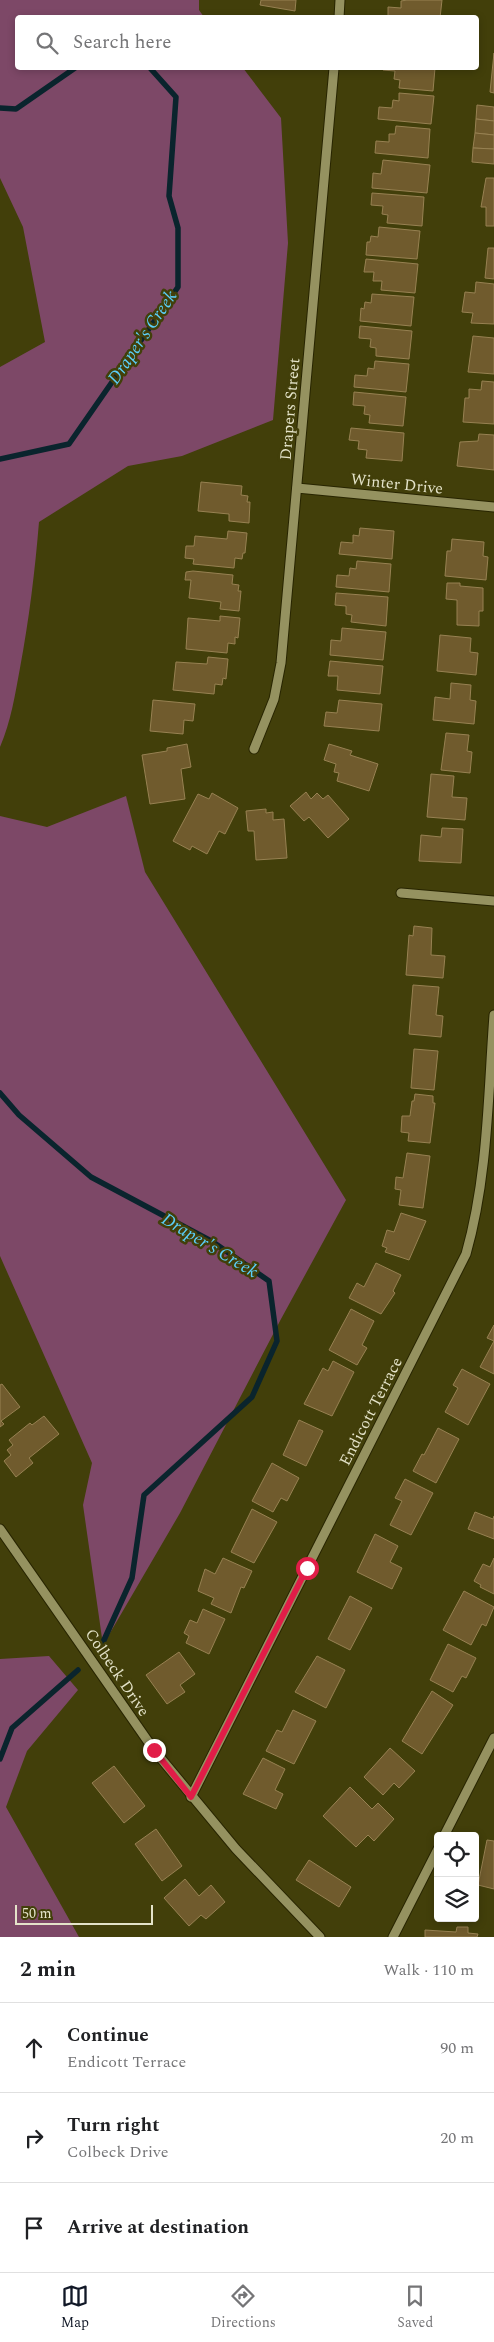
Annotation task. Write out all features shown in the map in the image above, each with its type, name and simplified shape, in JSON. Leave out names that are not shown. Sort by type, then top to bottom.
[{"type":"street","points":[[339,15],[340,0]]},
{"type":"street","name":"Drapers Street","points":[[254,749],[274,699],[281,663],[334,70]]},
{"type":"street","name":"Winter Drive","points":[[297,488],[494,507]]},
{"type":"street","points":[[400,893],[494,901]]},
{"type":"street","name":"Endicott Terrace","points":[[191,1797],[466,1254],[476,1218],[492,1067],[494,1015]]},
{"type":"street","name":"Colbeck Drive","points":[[0,1529],[118,1700],[191,1797],[236,1849],[320,1937]]},
{"type":"street","points":[[446,1832],[494,1738]]},
{"type":"street","points":[[393,1937],[434,1857]]},
{"type":"shaded area","points":[[0,0],[199,0],[199,10],[203,15],[15,15],[15,70],[245,70],[281,118],[288,243],[273,420],[182,456],[128,466],[39,522],[36,559],[23,650],[12,708],[0,747],[0,367],[45,342],[23,227],[0,178]]},
{"type":"shaded area","points":[[126,796],[145,872],[346,1200],[281,1319],[180,1513],[103,1645],[83,1505],[92,1463],[0,1256],[0,816],[47,827]]},
{"type":"shaded area","points":[[49,1656],[78,1690],[27,1751],[6,1807],[79,1937],[0,1937],[0,1659]]},
{"type":"building","points":[[261,0],[296,0],[295,11],[260,5]]},
{"type":"building","points":[[442,0],[440,15],[388,15],[388,7],[401,8],[401,1]]},
{"type":"building","points":[[494,53],[494,93],[490,92]]},
{"type":"building","points":[[383,70],[435,70],[433,91],[399,88],[400,80],[394,79],[395,71]]},
{"type":"building","points":[[399,93],[434,96],[431,124],[378,119],[379,107],[392,108],[393,100],[399,101]]},
{"type":"building","points":[[477,105],[494,107],[494,121],[476,119]]},
{"type":"building","points":[[476,119],[494,121],[494,135],[475,133]]},
{"type":"building","points":[[396,126],[430,129],[428,158],[375,153],[376,141],[389,142],[389,134],[395,134]]},
{"type":"building","points":[[475,133],[494,135],[494,149],[473,148]]},
{"type":"building","points":[[473,148],[494,149],[494,164],[472,162]]},
{"type":"building","points":[[383,160],[430,165],[427,193],[372,188],[373,173],[381,174]]},
{"type":"building","points":[[486,178],[494,178],[494,226],[486,226],[486,207],[481,207]]},
{"type":"building","points":[[372,193],[424,197],[422,226],[387,223],[388,215],[382,214],[383,206],[371,205]]},
{"type":"building","points":[[379,227],[420,231],[417,259],[366,255],[367,242],[370,242],[371,236],[378,237]]},
{"type":"building","points":[[488,248],[494,248],[494,279],[485,278]]},
{"type":"building","points":[[366,259],[418,264],[415,293],[381,290],[382,281],[373,281],[374,272],[364,272]]},
{"type":"building","points":[[476,282],[494,284],[494,324],[471,323],[473,313],[462,312],[465,292],[475,293]]},
{"type":"building","points":[[372,294],[414,297],[411,326],[360,321],[361,308],[364,309],[365,302],[371,303]]},
{"type":"building","points":[[360,326],[412,331],[409,359],[376,356],[376,348],[370,347],[371,339],[359,338]]},
{"type":"building","points":[[473,336],[494,338],[494,374],[468,372]]},
{"type":"building","points":[[375,361],[409,364],[406,392],[354,387],[355,375],[367,376],[368,368],[374,369]]},
{"type":"building","points":[[482,381],[494,382],[494,424],[463,422],[465,398],[469,398],[469,389],[481,390]]},
{"type":"building","points":[[354,392],[406,397],[403,426],[369,423],[370,415],[364,414],[365,406],[353,405]]},
{"type":"building","points":[[351,428],[404,433],[402,461],[366,458],[367,450],[358,449],[359,441],[349,440]]},
{"type":"building","points":[[479,434],[494,435],[494,470],[457,466],[460,442],[478,441]]},
{"type":"building","points":[[201,482],[242,486],[241,495],[248,496],[247,502],[250,502],[249,523],[229,521],[229,514],[198,511]]},
{"type":"building","points":[[360,528],[394,531],[392,559],[339,554],[341,542],[353,543],[353,535],[359,536]]},
{"type":"building","points":[[228,531],[247,533],[245,553],[243,553],[242,559],[235,558],[234,568],[193,564],[194,559],[185,558],[186,546],[194,546],[195,536],[227,539]]},
{"type":"building","points":[[452,539],[484,542],[483,556],[488,557],[486,580],[445,576],[447,551],[451,551]]},
{"type":"building","points":[[357,561],[391,564],[389,592],[336,587],[337,575],[349,576],[350,568],[356,569]]},
{"type":"building","points":[[186,572],[233,575],[232,584],[239,585],[238,591],[241,591],[239,611],[220,609],[221,602],[189,598],[191,580],[185,580]]},
{"type":"building","points":[[447,583],[460,583],[460,586],[483,588],[483,611],[479,611],[479,626],[457,625],[457,600],[446,599]]},
{"type":"building","points":[[336,593],[388,597],[386,626],[351,622],[352,615],[346,614],[346,606],[335,605]]},
{"type":"building","points":[[220,616],[240,618],[238,638],[235,637],[235,644],[228,643],[227,653],[186,649],[188,618],[220,621]]},
{"type":"building","points":[[342,628],[386,632],[383,660],[330,655],[331,640],[341,641]]},
{"type":"building","points":[[440,635],[471,638],[470,652],[478,653],[476,675],[437,671]]},
{"type":"building","points":[[208,657],[228,659],[226,679],[223,678],[222,685],[215,684],[214,694],[173,690],[176,662],[207,664]]},
{"type":"building","points":[[330,661],[383,666],[380,694],[337,690],[338,676],[328,676]]},
{"type":"building","points":[[451,683],[471,685],[470,700],[476,701],[474,724],[433,720],[435,697],[450,699]]},
{"type":"building","points":[[153,700],[195,704],[193,721],[184,720],[183,734],[150,731]]},
{"type":"building","points":[[339,700],[382,704],[379,731],[324,726],[326,712],[337,713]]},
{"type":"building","points":[[446,733],[469,735],[467,751],[472,752],[470,773],[441,770]]},
{"type":"building","points":[[187,744],[191,767],[181,769],[185,799],[150,804],[142,755],[167,751],[167,748]]},
{"type":"building","points":[[329,744],[352,751],[350,755],[378,764],[369,791],[337,781],[339,773],[334,772],[336,764],[324,760]]},
{"type":"building","points":[[431,774],[454,776],[452,797],[467,798],[465,820],[427,817]]},
{"type":"building","points":[[306,792],[311,799],[317,793],[323,799],[328,795],[349,819],[328,838],[309,817],[304,821],[290,806]]},
{"type":"building","points":[[212,793],[238,808],[225,834],[219,831],[207,854],[192,846],[190,850],[173,841],[198,794],[209,799]]},
{"type":"building","points":[[266,809],[266,813],[273,812],[273,820],[284,819],[287,858],[256,860],[254,831],[248,831],[246,811]]},
{"type":"building","points":[[442,828],[463,829],[461,863],[419,861],[421,835],[441,837]]},
{"type":"building","points":[[414,926],[432,928],[431,955],[445,956],[443,978],[406,975],[409,935],[413,936]]},
{"type":"building","points":[[413,985],[439,987],[436,1015],[443,1016],[441,1037],[409,1034]]},
{"type":"building","points":[[414,1049],[438,1051],[434,1090],[411,1088]]},
{"type":"building","points":[[415,1094],[433,1096],[433,1103],[435,1103],[430,1143],[408,1141],[409,1133],[401,1132],[402,1116],[410,1116]]},
{"type":"building","points":[[407,1153],[430,1156],[423,1208],[399,1205],[401,1190],[395,1189],[396,1177],[403,1178]]},
{"type":"building","points":[[401,1213],[426,1221],[409,1260],[385,1252],[387,1248],[382,1246],[387,1230],[394,1232]]},
{"type":"building","points":[[376,1263],[401,1275],[393,1291],[395,1293],[381,1314],[349,1298],[357,1283],[364,1287]]},
{"type":"building","points":[[351,1309],[374,1321],[362,1345],[367,1348],[357,1365],[329,1350]]},
{"type":"building","points":[[494,1325],[494,1341],[487,1338]]},
{"type":"building","points":[[494,1341],[494,1374],[480,1367]]},
{"type":"building","points":[[333,1361],[354,1372],[332,1416],[304,1404],[323,1368],[328,1371]]},
{"type":"building","points":[[462,1369],[490,1384],[468,1425],[445,1412],[458,1388],[453,1385]]},
{"type":"building","points":[[2,1384],[20,1407],[1,1421],[4,1424],[0,1427],[0,1385]]},
{"type":"building","points":[[44,1416],[59,1434],[29,1458],[33,1463],[16,1477],[4,1461],[11,1455],[7,1450],[13,1445],[9,1440],[30,1423],[32,1425]]},
{"type":"building","points":[[299,1420],[323,1431],[306,1466],[283,1455]]},
{"type":"building","points":[[438,1428],[459,1439],[436,1483],[413,1471]]},
{"type":"building","points":[[272,1463],[299,1478],[287,1501],[281,1498],[273,1512],[252,1501]]},
{"type":"building","points":[[405,1479],[433,1493],[411,1535],[390,1525],[402,1501],[395,1498]]},
{"type":"building","points":[[252,1509],[277,1522],[254,1563],[231,1552]]},
{"type":"building","points":[[475,1512],[493,1519],[494,1516],[494,1539],[468,1529]]},
{"type":"building","points":[[375,1534],[398,1546],[390,1562],[402,1568],[392,1589],[357,1572]]},
{"type":"building","points":[[223,1558],[252,1571],[244,1588],[241,1587],[231,1613],[211,1604],[214,1598],[198,1591],[205,1569],[215,1574]]},
{"type":"building","points":[[494,1558],[494,1594],[480,1587],[481,1585],[474,1581],[483,1564],[490,1567]]},
{"type":"building","points":[[464,1591],[494,1607],[486,1626],[482,1624],[471,1645],[443,1630]]},
{"type":"building","points":[[350,1596],[372,1608],[350,1650],[328,1639]]},
{"type":"building","points":[[203,1609],[225,1619],[209,1654],[186,1643],[189,1636],[184,1633],[190,1620],[197,1623]]},
{"type":"building","points":[[448,1644],[476,1658],[466,1678],[462,1676],[453,1692],[430,1680]]},
{"type":"building","points":[[179,1652],[195,1674],[180,1685],[185,1692],[167,1704],[146,1675]]},
{"type":"building","points":[[317,1656],[345,1670],[326,1708],[295,1692]]},
{"type":"building","points":[[432,1691],[453,1705],[422,1754],[402,1741]]},
{"type":"building","points":[[293,1710],[316,1721],[294,1764],[266,1751],[277,1730],[282,1732]]},
{"type":"building","points":[[390,1748],[415,1771],[399,1788],[394,1783],[383,1795],[364,1777]]},
{"type":"building","points":[[263,1758],[285,1769],[275,1790],[283,1794],[276,1809],[243,1794]]},
{"type":"building","points":[[114,1766],[145,1806],[124,1823],[92,1783]]},
{"type":"building","points":[[350,1787],[372,1809],[378,1803],[394,1819],[374,1841],[368,1835],[356,1847],[323,1816]]},
{"type":"building","points":[[156,1829],[182,1866],[162,1881],[135,1844]]},
{"type":"building","points":[[487,1840],[494,1841],[494,1889],[479,1885]]},
{"type":"building","points":[[309,1860],[351,1887],[339,1907],[296,1880]]},
{"type":"building","points":[[185,1879],[199,1896],[211,1885],[225,1902],[206,1919],[201,1915],[189,1926],[164,1898]]},
{"type":"building","points":[[457,1927],[468,1927],[468,1933],[478,1934],[477,1937],[425,1937],[425,1930],[456,1932]]},
{"type":"waterway","name":"Draper's Creek","points":[[0,108],[16,109],[72,70]]},
{"type":"waterway","name":"Draper's Creek","points":[[0,459],[69,444],[178,287],[178,228],[169,196],[176,97],[152,70]]},
{"type":"waterway","name":"Draper's Creek","points":[[0,1093],[19,1115],[91,1177],[213,1242],[269,1281],[277,1341],[252,1397],[144,1495],[132,1578],[99,1651]]},
{"type":"waterway","name":"Draper's Creek","points":[[0,1759],[12,1728],[78,1670]]},
{"type":"route","points":[[154,1750],[191,1797],[307,1568]]}]
